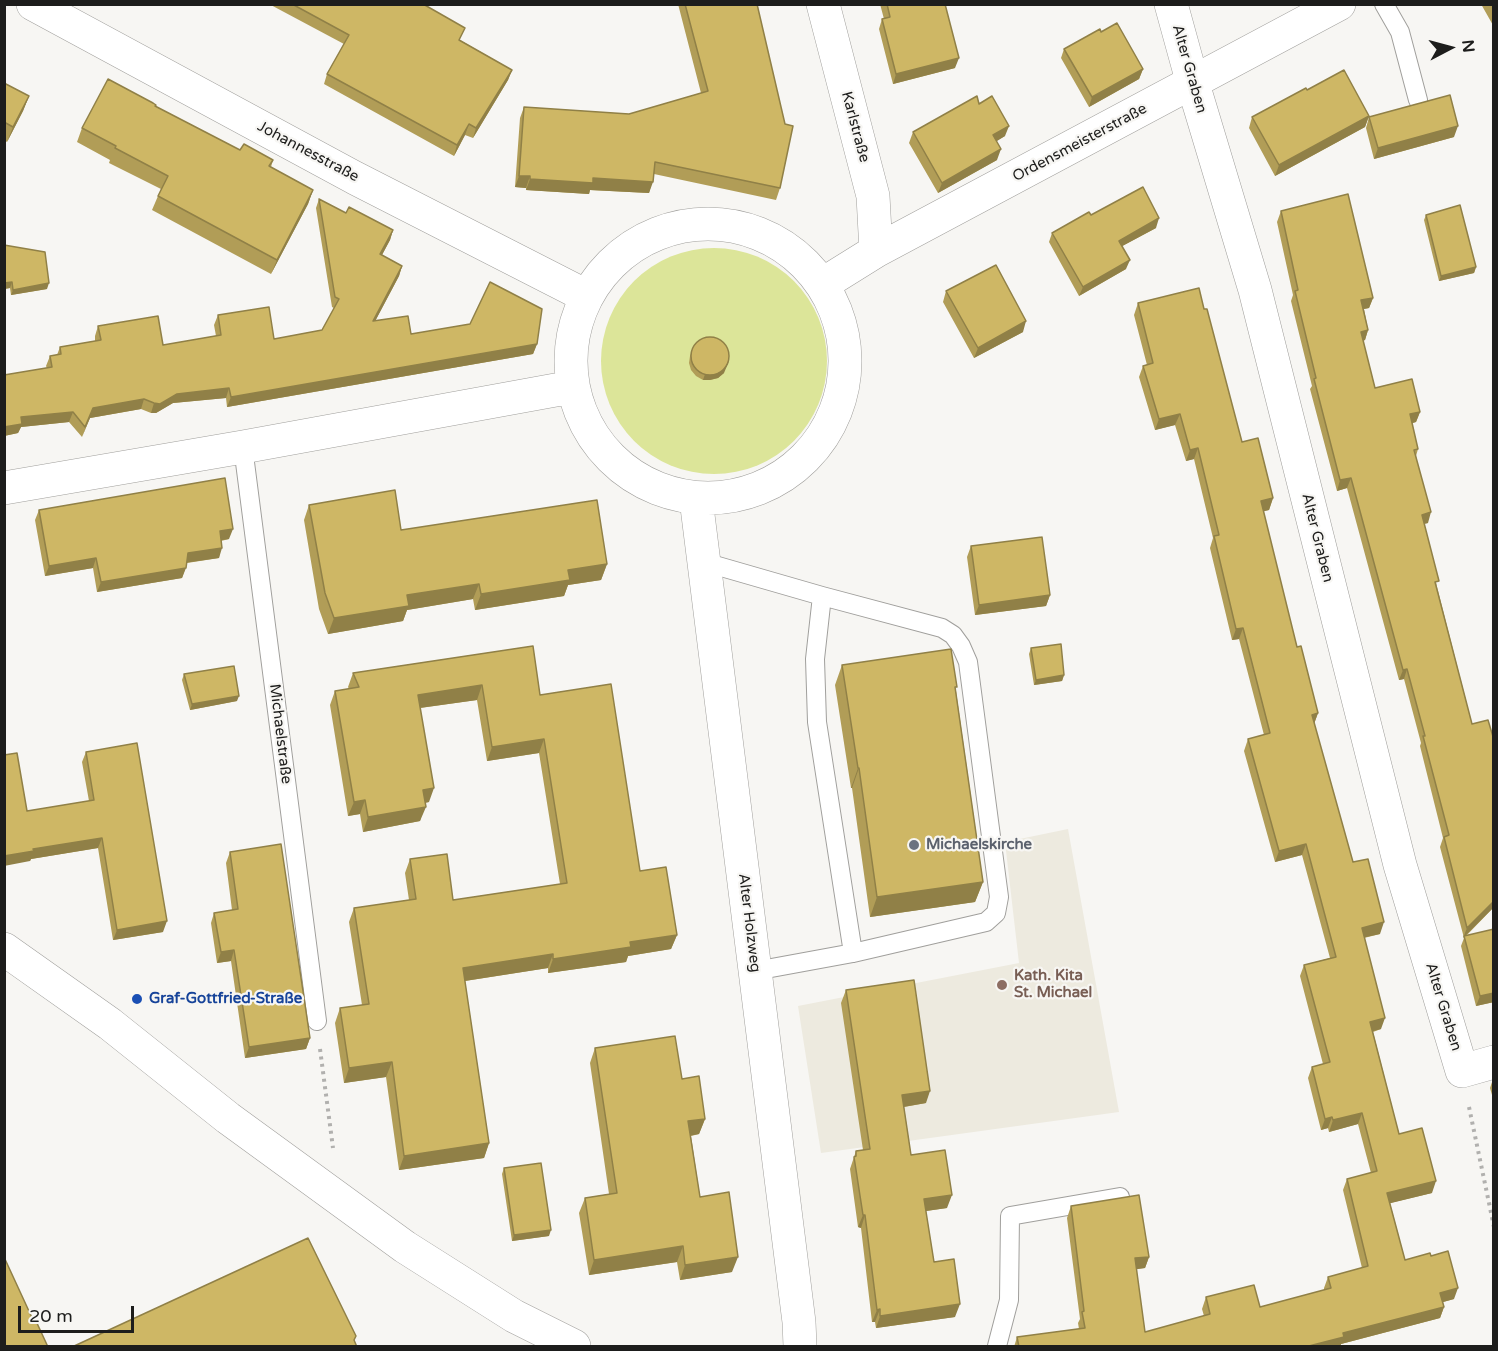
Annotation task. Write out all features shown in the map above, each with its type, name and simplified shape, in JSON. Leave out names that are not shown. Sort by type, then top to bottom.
[{"type":"street","name":"Johannesstraße","points":[[33,4],[355,178],[586,296]]},
{"type":"street","name":"Karlstraße","points":[[823,4],[873,196],[876,251]]},
{"type":"street","name":"Alter Graben","points":[[1171,4],[1255,290],[1400,865],[1462,1071]]},
{"type":"street","name":"Ordensmeisterstraße","points":[[823,284],[876,251],[1193,84],[1339,4]]},
{"type":"street","points":[[720,224],[762,234],[795,254],[823,284],[841,327],[846,366],[840,403],[824,437],[800,465],[751,493],[696,499],[642,483],[607,456],[584,423],[572,387],[570,350],[578,315],[586,296],[602,273],[642,240],[679,226],[720,224]]},
{"type":"street","points":[[4,488],[572,387]]},
{"type":"street","name":"Alter Holzweg","points":[[696,499],[799,1322],[800,1347]]},
{"type":"street","points":[[4,949],[110,1024],[228,1118],[405,1247],[514,1316],[574,1347]]},
{"type":"street","points":[[1462,1071],[1494,1062]]},
{"type":"lane","points":[[1384,4],[1400,32],[1418,100]]},
{"type":"lane","name":"Michaelstraße","points":[[243,447],[317,1021]]},
{"type":"lane","points":[[704,562],[942,628],[953,635],[968,662],[999,897],[996,913],[986,922],[853,953],[755,971]]},
{"type":"lane","points":[[822,596],[815,659],[816,722],[853,953]]},
{"type":"lane","points":[[997,1347],[1009,1300],[1010,1215],[1120,1197]]},
{"type":"path","points":[[315,1181],[333,1152],[317,1021]]},
{"type":"path","points":[[1462,1071],[1494,1227]]},
{"type":"shaded area","name":"Kath. Kita St. Michael","points":[[1068,829],[1119,1112],[821,1153],[798,1006],[1019,963],[1005,842]]},
{"type":"green space","points":[[703,248],[725,248],[747,252],[767,261],[786,273],[802,289],[823,328],[827,361],[823,394],[819,404],[802,433],[786,449],[747,470],[725,474],[703,474],[681,470],[661,461],[642,449],[626,433],[605,394],[601,372],[601,350],[605,328],[614,308],[626,289],[642,273],[681,252]]},
{"type":"building","points":[[292,4],[423,4],[465,28],[459,40],[512,70],[476,128],[469,124],[457,145],[327,74],[349,35]]},
{"type":"building","points":[[685,4],[757,4],[785,124],[793,126],[780,188],[655,162],[653,182],[593,178],[593,183],[530,179],[530,176],[519,176],[524,107],[629,114],[708,91]]},
{"type":"building","points":[[887,4],[945,4],[959,58],[896,74],[882,19],[890,17]]},
{"type":"building","points":[[1117,23],[1143,69],[1092,97],[1064,49],[1100,29],[1101,32]]},
{"type":"building","points":[[1344,70],[1369,116],[1279,165],[1252,117]]},
{"type":"building","points":[[108,79],[240,150],[244,144],[273,160],[269,166],[313,190],[277,260],[158,196],[168,176],[82,128]]},
{"type":"building","points":[[4,83],[29,96],[13,127],[4,122]]},
{"type":"building","points":[[1450,95],[1458,126],[1378,148],[1369,117]]},
{"type":"building","points":[[977,96],[979,104],[992,96],[1009,126],[993,135],[1001,149],[942,183],[913,132]]},
{"type":"building","points":[[1143,187],[1159,218],[1119,241],[1130,260],[1083,287],[1052,233],[1089,212],[1091,215]]},
{"type":"building","points":[[1348,194],[1373,298],[1361,300],[1368,330],[1361,332],[1375,388],[1412,379],[1420,412],[1410,414],[1418,449],[1414,450],[1431,512],[1422,515],[1439,581],[1435,582],[1472,724],[1488,720],[1494,740],[1494,901],[1467,928],[1444,837],[1449,835],[1407,669],[1403,670],[1351,478],[1340,480],[1314,379],[1316,378],[1295,291],[1298,290],[1281,211]]},
{"type":"building","points":[[319,199],[346,213],[349,207],[393,230],[380,254],[402,266],[373,321],[408,316],[411,334],[470,324],[490,282],[542,309],[537,344],[231,397],[229,388],[177,394],[160,404],[144,399],[93,408],[85,427],[73,412],[21,417],[22,424],[4,427],[4,375],[52,367],[50,356],[61,354],[60,347],[101,340],[98,326],[158,316],[163,345],[221,335],[218,315],[269,307],[274,339],[322,330],[339,299],[335,297]]},
{"type":"building","points":[[1460,205],[1476,267],[1441,276],[1426,215]]},
{"type":"building","points":[[4,245],[45,252],[49,283],[13,290],[12,282],[4,283]]},
{"type":"building","points":[[996,265],[1026,321],[978,348],[946,291]]},
{"type":"building","points":[[1199,288],[1204,309],[1207,309],[1242,442],[1258,438],[1273,498],[1261,501],[1297,647],[1301,646],[1318,713],[1312,715],[1353,862],[1368,859],[1384,922],[1362,928],[1385,1018],[1370,1022],[1399,1134],[1422,1128],[1436,1181],[1387,1193],[1405,1260],[1448,1251],[1458,1288],[1440,1293],[1444,1307],[1343,1333],[1344,1337],[1305,1347],[1019,1347],[1017,1337],[1085,1328],[1071,1206],[1139,1195],[1149,1257],[1135,1258],[1145,1332],[1210,1314],[1206,1297],[1254,1285],[1260,1307],[1331,1288],[1328,1277],[1368,1266],[1347,1179],[1377,1171],[1362,1113],[1333,1120],[1332,1117],[1325,1119],[1312,1067],[1330,1062],[1304,965],[1336,957],[1306,844],[1279,851],[1248,739],[1270,733],[1243,628],[1236,629],[1214,536],[1219,535],[1198,448],[1190,450],[1180,414],[1159,419],[1143,366],[1153,363],[1138,303]]},
{"type":"building","points":[[710,337],[724,342],[729,356],[724,370],[710,375],[696,370],[691,356],[696,342]]},
{"type":"building","points":[[225,478],[233,529],[220,531],[222,548],[188,553],[186,568],[101,582],[96,558],[49,566],[39,510]]},
{"type":"building","points":[[395,490],[401,530],[597,500],[607,564],[568,570],[570,580],[481,594],[479,584],[407,595],[409,606],[334,618],[325,593],[309,505]]},
{"type":"building","points":[[1042,537],[1050,595],[979,605],[971,546]]},
{"type":"building","points":[[1061,644],[1064,675],[1036,680],[1031,648]]},
{"type":"building","points":[[533,646],[540,695],[611,684],[640,871],[666,867],[677,935],[630,942],[631,947],[553,959],[553,954],[463,968],[489,1143],[404,1156],[392,1062],[349,1068],[340,1008],[369,1004],[354,908],[416,899],[410,859],[447,854],[453,900],[567,883],[544,739],[492,747],[482,685],[418,695],[434,788],[423,790],[426,807],[368,817],[365,800],[354,802],[335,691],[359,687],[353,673]]},
{"type":"building","name":"Michaelskirche","points":[[951,649],[983,882],[877,897],[842,665]]},
{"type":"building","points":[[234,666],[239,696],[192,704],[184,674]]},
{"type":"building","points":[[137,743],[167,921],[117,930],[102,838],[4,856],[4,755],[17,753],[27,811],[94,800],[86,752]]},
{"type":"building","points":[[281,844],[310,1038],[249,1047],[234,950],[221,952],[214,913],[238,909],[230,852]]},
{"type":"building","points":[[1494,929],[1494,993],[1480,996],[1464,936]]},
{"type":"building","points":[[914,980],[930,1091],[902,1095],[911,1155],[945,1150],[952,1195],[924,1199],[934,1262],[954,1259],[960,1304],[880,1316],[880,1309],[877,1310],[865,1215],[863,1215],[854,1157],[856,1151],[870,1149],[846,990]]},
{"type":"building","points":[[675,1036],[682,1079],[699,1076],[705,1119],[688,1121],[700,1197],[729,1192],[738,1257],[685,1265],[683,1246],[594,1260],[585,1198],[617,1193],[595,1048]]},
{"type":"building","points":[[541,1163],[551,1230],[514,1235],[504,1168]]},
{"type":"building","points":[[308,1238],[356,1336],[354,1340],[357,1347],[72,1347]]},
{"type":"building","points":[[4,1257],[34,1322],[36,1321],[48,1347],[4,1347]]},
{"type":"place","name":"Michaelskirche","points":[[914,845]]},
{"type":"place","name":"Kath. Kita St. Michael","points":[[1002,985]]},
{"type":"place","name":"Graf-Gottfried-Straße","points":[[137,999]]}]
